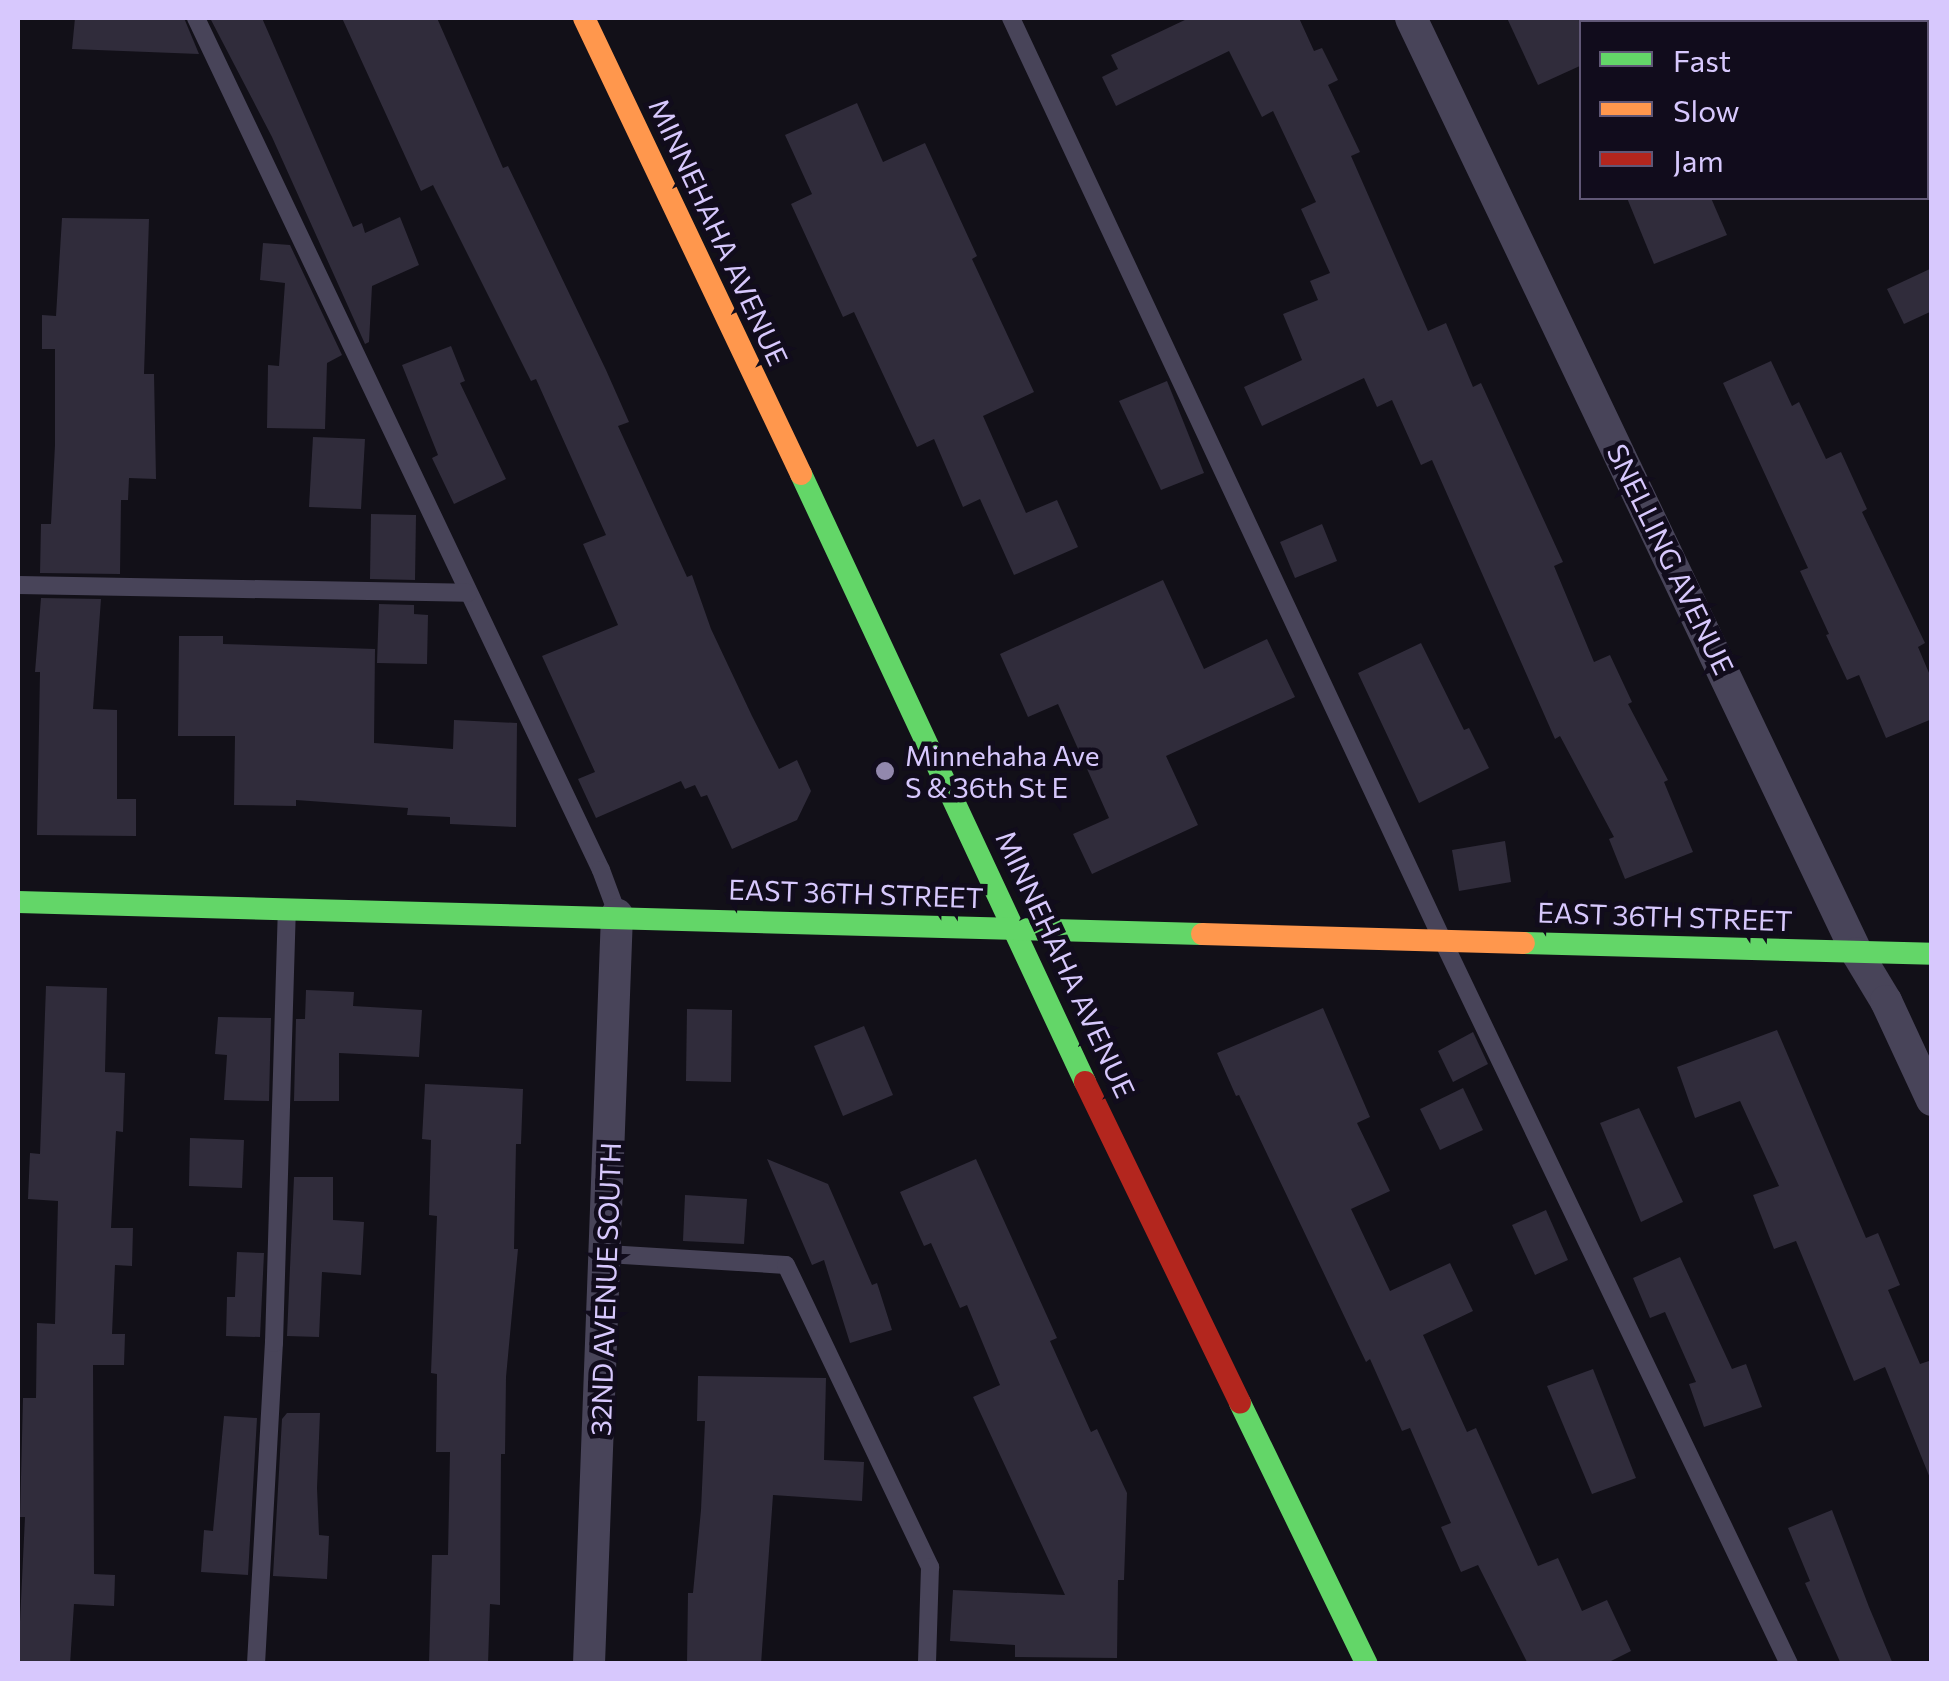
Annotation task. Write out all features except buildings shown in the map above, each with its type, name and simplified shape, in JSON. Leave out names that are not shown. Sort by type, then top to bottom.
[{"type":"street","name":"MINNEHAHA AVENUE","points":[[584,18],[1016,928],[1034,977],[1366,1664]]},
{"type":"street","name":"SNELLING AVENUE","points":[[1411,18],[1857,953],[1886,1001],[1932,1100]]},
{"type":"street","name":"EAST 36TH STREET","points":[[18,902],[617,915],[1932,954]]},
{"type":"street","name":"32ND AVENUE SOUTH","points":[[589,1664],[617,915]]},
{"type":"lane","points":[[196,18],[600,870],[617,915]]},
{"type":"lane","points":[[1011,18],[1442,938],[1789,1664]]},
{"type":"lane","points":[[18,585],[468,593]]},
{"type":"lane","points":[[256,1664],[274,1342],[287,908]]},
{"type":"lane","points":[[607,1254],[786,1266],[930,1567],[926,1664]]},
{"type":"traffic: fast","points":[[801,474],[1085,1082]]},
{"type":"traffic: fast","points":[[18,902],[1202,934]]},
{"type":"traffic: fast","points":[[1524,943],[1932,954]]},
{"type":"traffic: fast","points":[[1240,1403],[1367,1664]]},
{"type":"traffic: slow","points":[[584,18],[801,474]]},
{"type":"traffic: slow","points":[[1202,934],[1524,943]]},
{"type":"traffic: jam","points":[[1085,1082],[1240,1403]]},
{"type":"place","name":"Minnehaha Ave S & 36th St E","points":[[885,771]]}]
